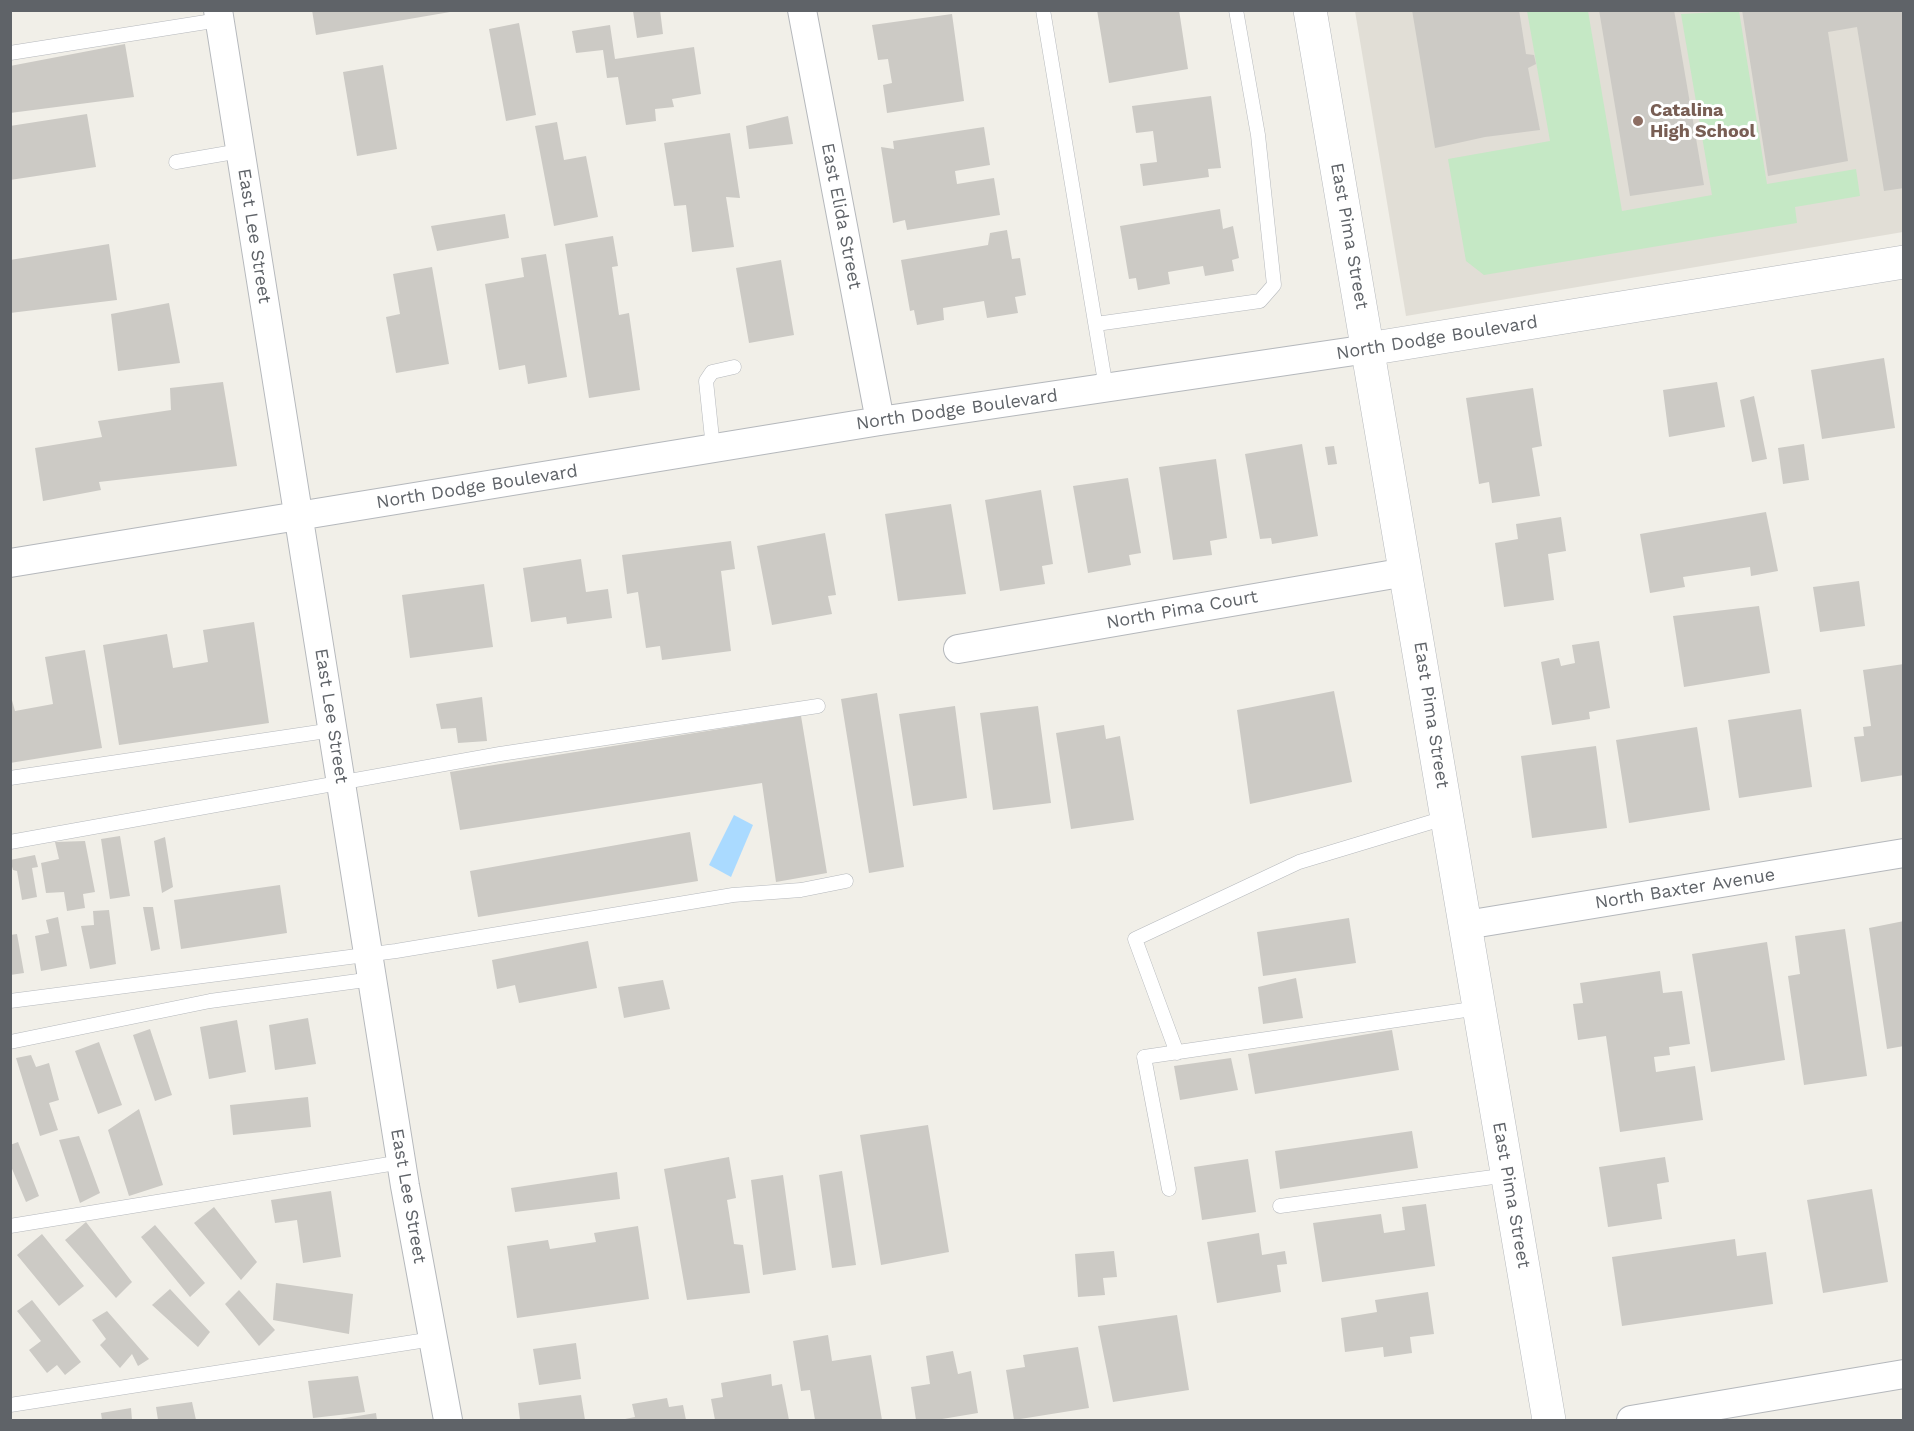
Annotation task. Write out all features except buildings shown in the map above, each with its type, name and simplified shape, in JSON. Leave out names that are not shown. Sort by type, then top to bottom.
[{"type":"street","name":"East Elida Street","points":[[802,10],[880,421]]},
{"type":"street","name":"East Pima Street","points":[[1310,10],[1549,1420]]},
{"type":"street","name":"East Lee Street","points":[[219,15],[402,1162],[448,1420]]},
{"type":"street","name":"North Dodge Boulevard","points":[[10,563],[880,421],[1368,349],[1904,262]]},
{"type":"street","name":"North Pima Court","points":[[958,649],[1406,572]]},
{"type":"street","name":"North Baxter Avenue","points":[[1466,926],[1904,853]]},
{"type":"street","points":[[1631,1420],[1904,1374]]},
{"type":"lane","points":[[1043,10],[1106,388]]},
{"type":"lane","points":[[1096,324],[1260,301],[1274,285],[1258,135],[1236,10]]},
{"type":"lane","points":[[10,53],[219,15]]},
{"type":"lane","points":[[176,162],[240,151]]},
{"type":"lane","points":[[713,448],[706,381],[712,372],[734,367]]},
{"type":"lane","points":[[10,842],[500,754],[818,706]]},
{"type":"lane","points":[[10,778],[333,730]]},
{"type":"lane","points":[[1177,1053],[1135,939],[1299,862],[1448,817]]},
{"type":"lane","points":[[10,1042],[371,967],[482,938],[733,895],[801,890],[846,880]]},
{"type":"lane","points":[[10,1001],[371,967]]},
{"type":"lane","points":[[1169,1189],[1144,1058],[1479,1008]]},
{"type":"lane","points":[[10,1226],[402,1162]]},
{"type":"lane","points":[[1280,1206],[1508,1175]]},
{"type":"lane","points":[[10,1404],[433,1339]]},
{"type":"shaded area","name":"Catalina High School","points":[[1355,11],[1903,11],[1903,232],[1406,316]]},
{"type":"green space","points":[[1527,11],[1588,11],[1622,211],[1712,195],[1681,14],[1739,11],[1767,184],[1856,169],[1860,196],[1795,207],[1797,223],[1484,275],[1466,261],[1448,159],[1550,141]]},
{"type":"water","points":[[734,815],[753,825],[731,877],[709,865]]},
{"type":"place","name":"Catalina High School","points":[[1638,121]]}]
